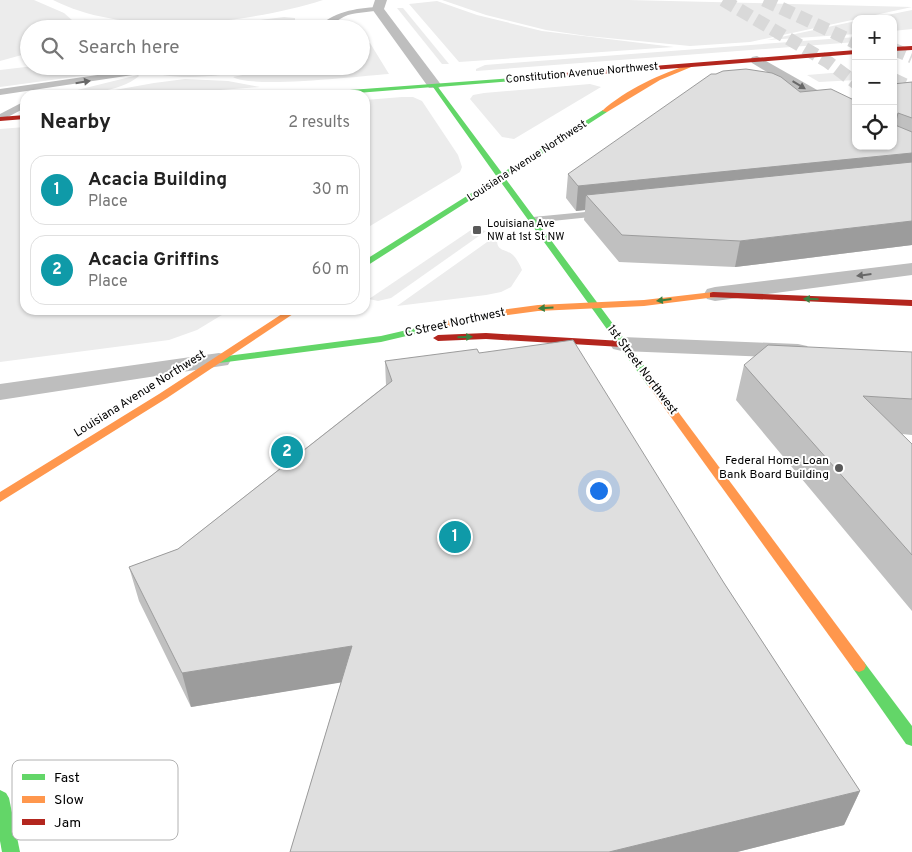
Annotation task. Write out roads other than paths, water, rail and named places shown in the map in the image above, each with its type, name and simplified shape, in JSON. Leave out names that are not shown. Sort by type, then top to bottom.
[{"type":"main road","points":[[897,49],[912,48]]},
{"type":"main road","name":"Constitution Avenue Northwest","points":[[370,90],[852,52]]},
{"type":"main road","name":"Louisiana Avenue Northwest","points":[[370,261],[656,77],[693,65]]},
{"type":"main road","name":"1st Street Northwest","points":[[434,85],[912,739]]},
{"type":"main road","points":[[0,119],[20,117]]},
{"type":"main road","points":[[713,295],[912,303]]},
{"type":"main road","name":"C Street Northwest","points":[[219,360],[381,339],[479,316],[538,308],[644,303],[713,295]]},
{"type":"main road","name":"Louisiana Avenue Northwest","points":[[0,498],[219,360],[286,315]]},
{"type":"main road","points":[[381,339],[486,336],[622,344]]},
{"type":"main road","points":[[0,798],[11,852]]},
{"type":"street","name":"1st Street Northwest","points":[[379,5],[434,85]]},
{"type":"street","points":[[757,60],[852,117]]},
{"type":"street","name":"C Street Northwest","points":[[713,295],[912,269]]},
{"type":"street","points":[[622,344],[820,352]]},
{"type":"street","name":"C Street Northwest","points":[[0,392],[219,360]]},
{"type":"lane","points":[[332,20],[379,5]]},
{"type":"lane","points":[[0,92],[62,85],[124,75]]},
{"type":"lane","points":[[52,90],[62,85]]},
{"type":"lane","points":[[0,119],[20,107]]},
{"type":"lane","points":[[533,220],[622,211]]},
{"type":"tunnel","points":[[723,0],[828,62],[852,80]]},
{"type":"tunnel","points":[[764,0],[852,41]]},
{"type":"tunnel","points":[[897,51],[912,57]]},
{"type":"tunnel","points":[[897,81],[912,88]]},
{"type":"place","name":"Louisiana Ave NW at 1st St NW","points":[[477,230]]},
{"type":"place","name":"Acacia Griffins","points":[[287,452]]},
{"type":"place","name":"Federal Home Loan Bank Board Building","points":[[839,468]]},
{"type":"place","name":"Acacia Building","points":[[455,537]]}]
